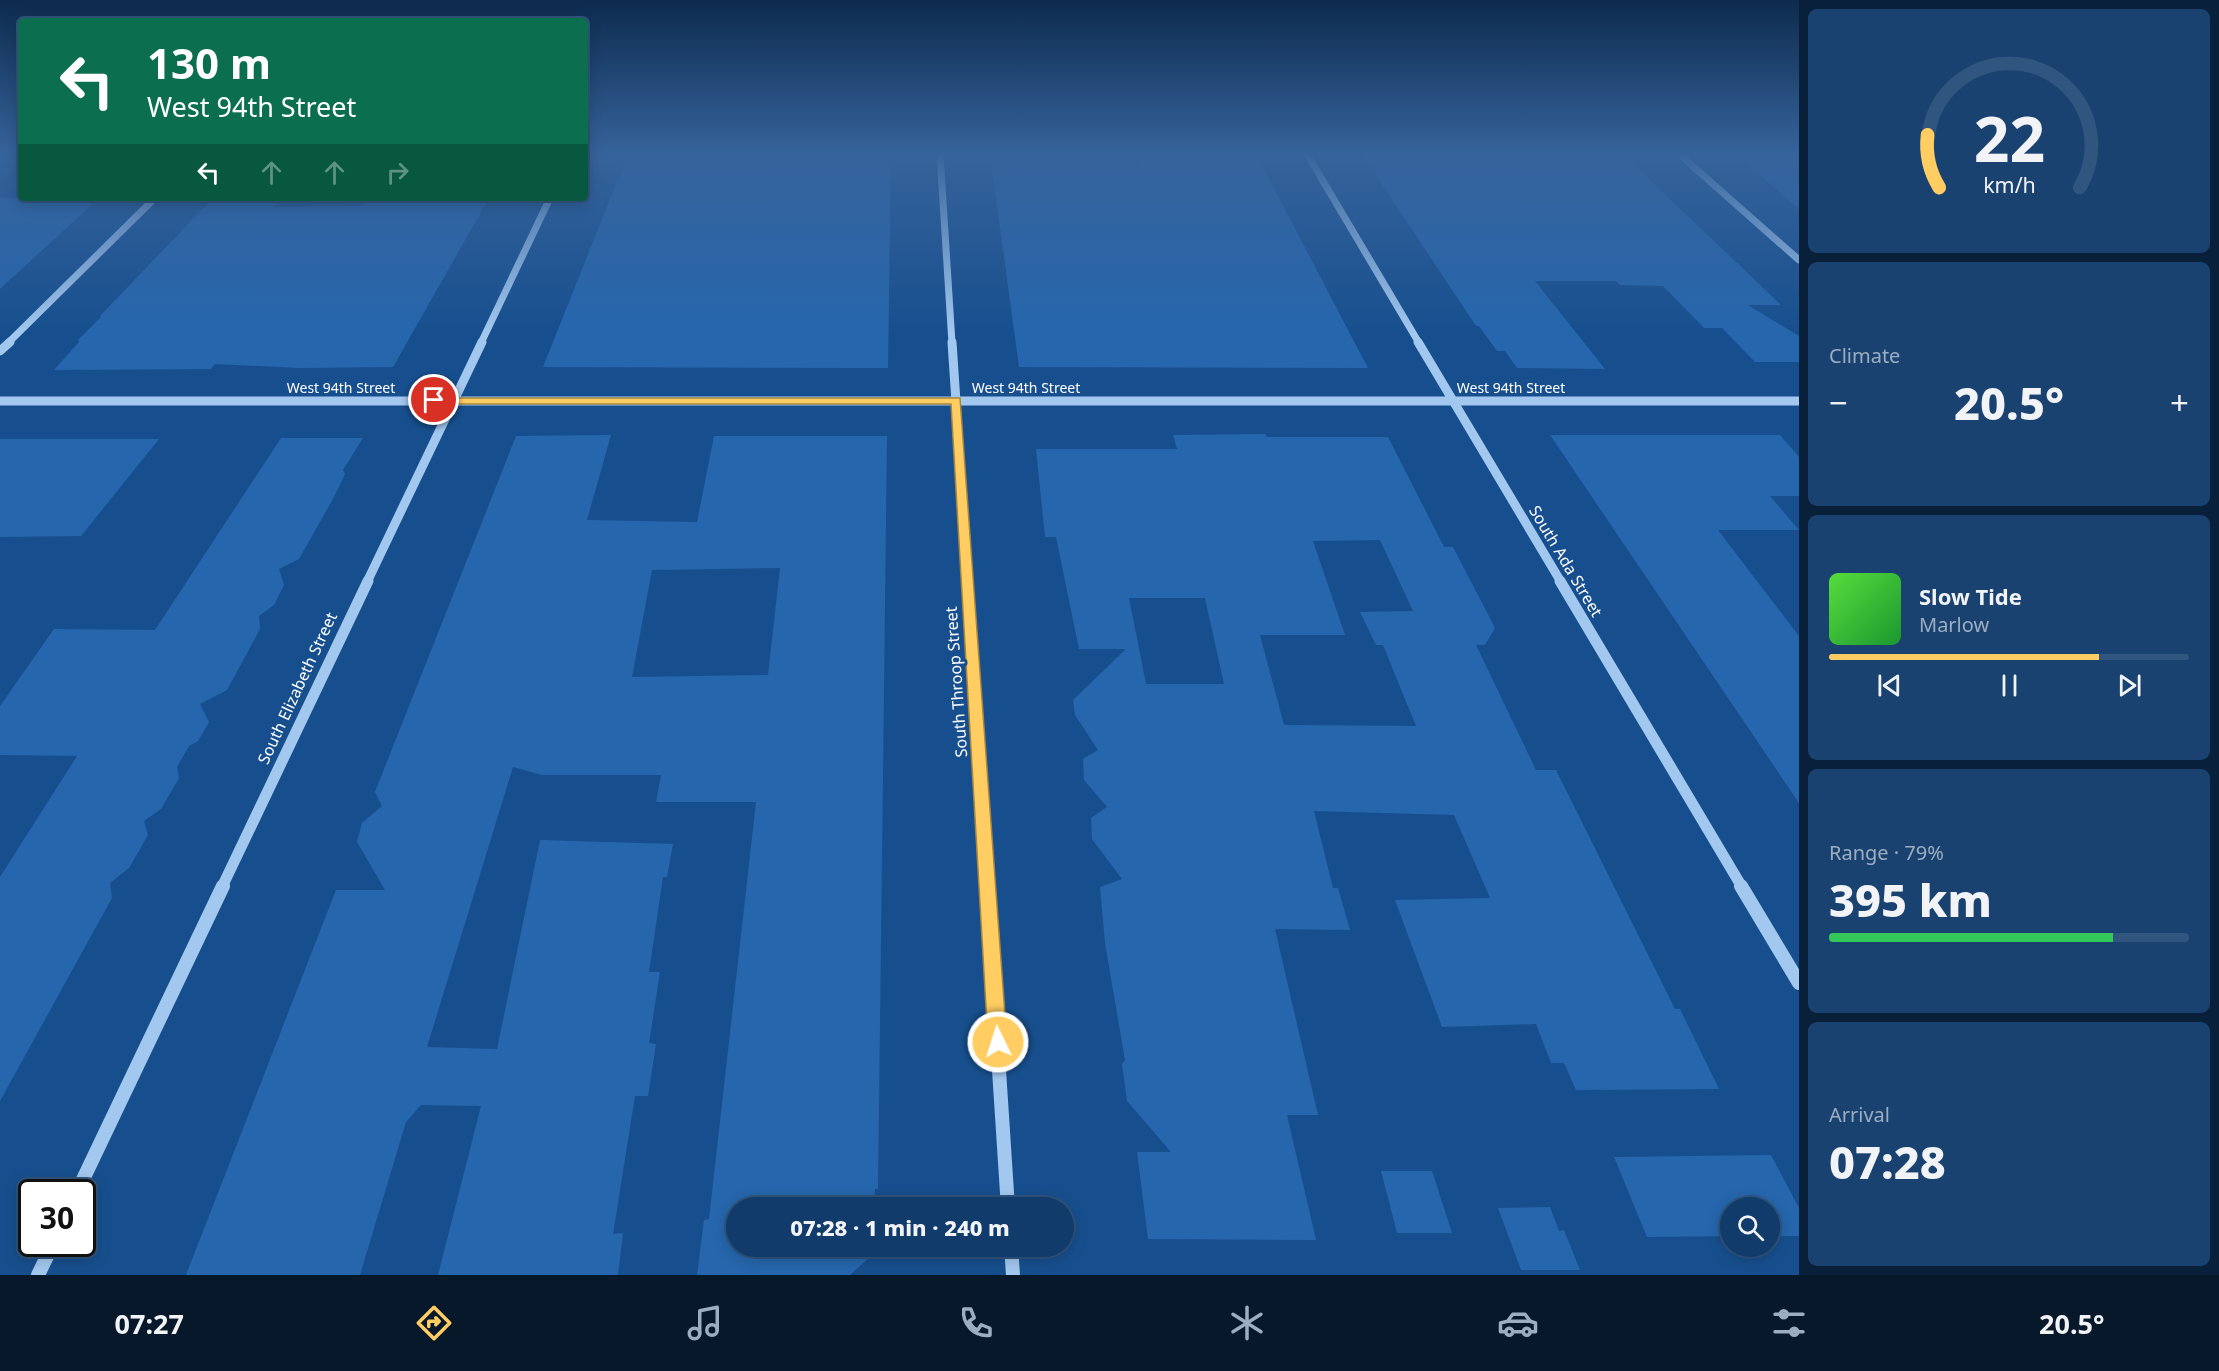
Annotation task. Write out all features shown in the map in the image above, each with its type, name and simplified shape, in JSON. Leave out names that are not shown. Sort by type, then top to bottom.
[{"type":"street","points":[[0,351],[139,214]]},
{"type":"street","name":"South Elizabeth Street","points":[[83,1179],[543,214]]},
{"type":"street","name":"South Throop Street","points":[[944,214],[1007,1197]]},
{"type":"street","name":"South Ada Street","points":[[1342,214],[1799,983]]},
{"type":"street","points":[[1746,214],[1799,260]]},
{"type":"street","name":"West 94th Street","points":[[0,401],[1799,401]]},
{"type":"street","points":[[38,1275],[47,1257]]},
{"type":"street","points":[[1011,1257],[1012,1275]]},
{"type":"building","points":[[0,214],[82,214],[0,289]]},
{"type":"building","points":[[198,214],[480,214],[393,367],[300,368],[215,364],[211,369],[54,370],[100,316]]},
{"type":"building","points":[[604,214],[890,214],[888,368],[543,367]]},
{"type":"building","points":[[998,214],[1287,214],[1368,368],[1019,367]]},
{"type":"building","points":[[1401,214],[1685,214],[1781,305],[1748,305],[1799,336],[1799,362],[1755,362],[1722,328],[1704,328],[1663,286],[1620,285],[1616,281],[1535,281],[1605,369],[1517,368],[1505,351],[1497,351],[1479,326],[1476,326]]},
{"type":"building","points":[[1265,434],[1267,437],[1388,437],[1444,547],[1453,547],[1495,628],[1485,645],[1476,645],[1536,770],[1556,770],[1675,1009],[1680,1009],[1719,1089],[1576,1090],[1564,1063],[1551,1063],[1536,1024],[1442,1027],[1395,900],[1490,898],[1454,815],[1314,811],[1333,888],[1338,888],[1350,930],[1275,929],[1318,1115],[1287,1115],[1316,1240],[1148,1239],[1137,1152],[1171,1152],[1127,1101],[1122,1064],[1125,1060],[1105,943],[1100,887],[1122,879],[1092,839],[1091,818],[1107,807],[1084,780],[1083,759],[1098,750],[1075,715],[1073,700],[1126,649],[1079,649],[1056,537],[1045,537],[1036,449],[1177,449],[1173,435]],"holes":[[[1380,540],[1413,611],[1360,612],[1376,645],[1383,645],[1416,726],[1284,725],[1260,635],[1345,635],[1313,541]],[[1129,598],[1205,598],[1224,684],[1146,684]]]},
{"type":"building","points":[[611,435],[587,520],[697,522],[714,436],[887,436],[878,1189],[875,1189],[875,1197],[726,1197],[726,1257],[870,1257],[850,1275],[697,1275],[704,1220],[709,1219],[756,802],[656,802],[661,775],[542,775],[513,767],[427,1047],[497,1049],[540,840],[673,844],[667,877],[663,877],[649,972],[660,972],[649,1043],[656,1044],[648,1096],[635,1096],[613,1234],[623,1233],[618,1275],[438,1275],[481,1106],[421,1105],[406,1122],[360,1275],[186,1275],[336,890],[385,890],[357,842],[362,823],[382,806],[375,792],[516,436]],"holes":[[[780,568],[768,675],[632,677],[652,570]]]},
{"type":"building","points":[[1550,435],[1780,435],[1799,457],[1799,496],[1770,496],[1799,530],[1718,530],[1799,636],[1799,803]]},
{"type":"building","points":[[281,438],[363,438],[343,470],[345,474],[334,497],[299,559],[279,569],[284,585],[274,605],[259,616],[260,629],[227,690],[200,704],[209,722],[198,741],[189,746],[177,767],[179,778],[161,809],[144,821],[148,835],[129,868],[110,883],[112,898],[0,1101],[0,877],[77,756],[0,755],[0,706],[54,629],[155,630]]},
{"type":"building","points":[[0,439],[159,439],[81,536],[0,537]]},
{"type":"building","points":[[1771,1155],[1799,1208],[1799,1236],[1780,1236],[1780,1197],[1720,1197],[1720,1236],[1647,1237],[1614,1157]]},
{"type":"building","points":[[1381,1171],[1432,1171],[1452,1233],[1397,1233]]},
{"type":"building","points":[[1550,1207],[1559,1231],[1564,1230],[1580,1270],[1521,1270],[1498,1208]]},
{"type":"route","points":[[434,400],[956,400],[998,1042]]}]
